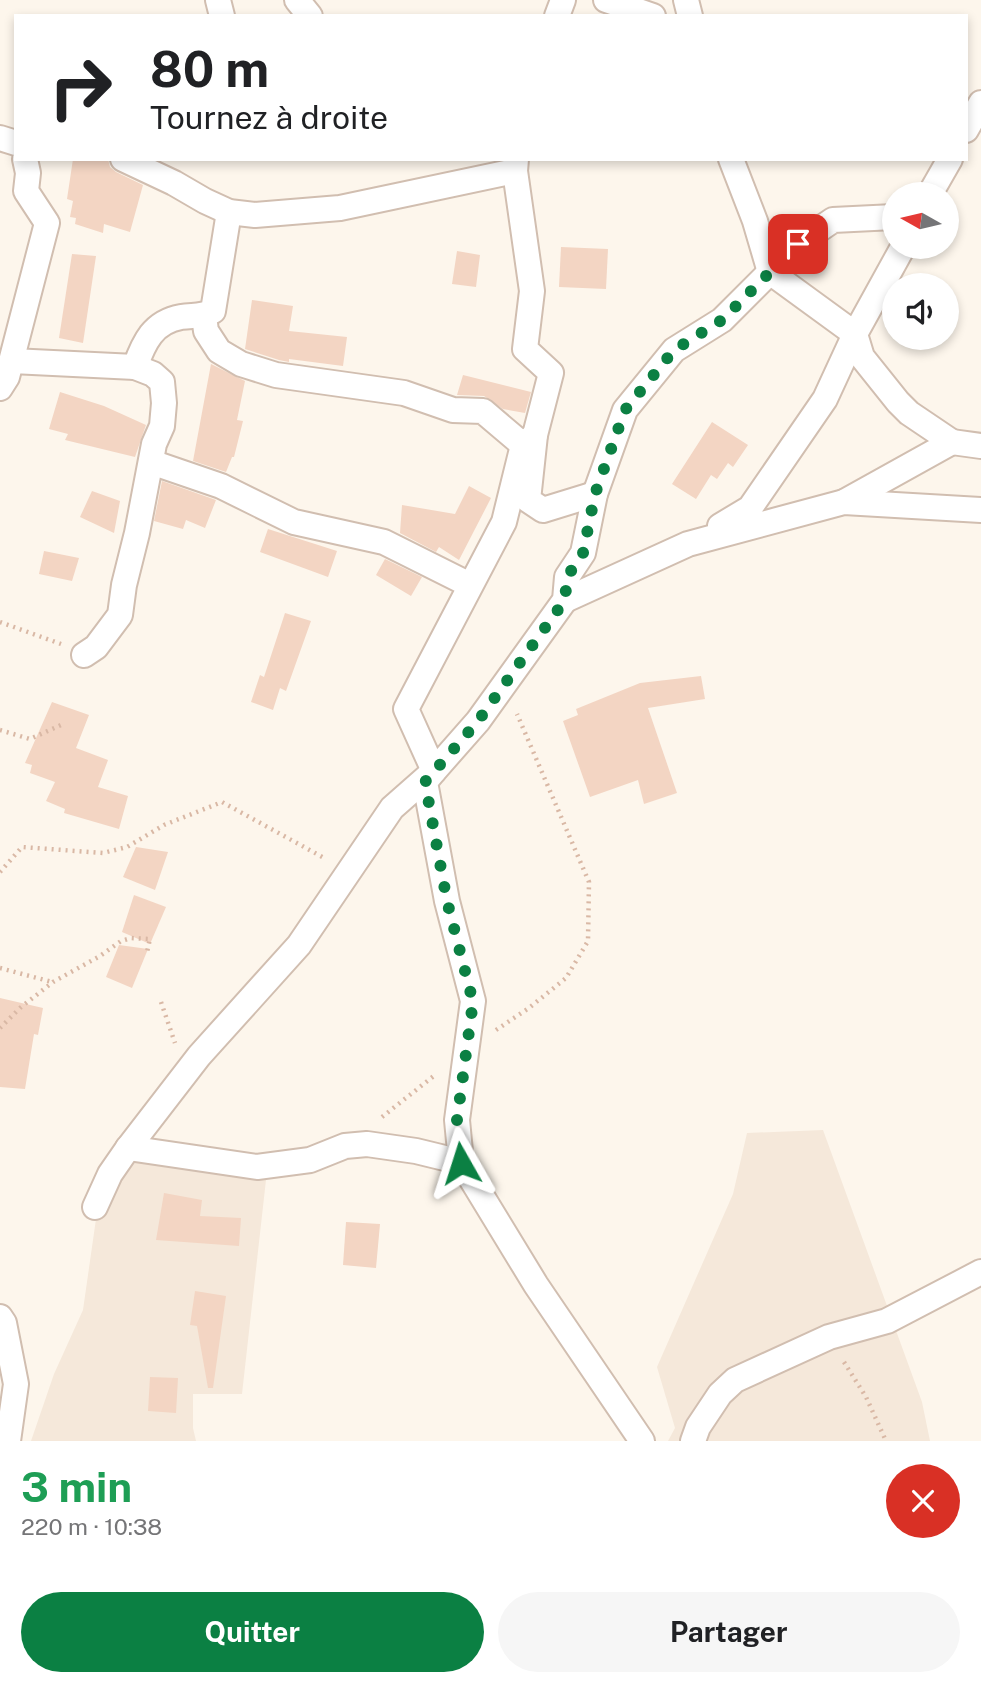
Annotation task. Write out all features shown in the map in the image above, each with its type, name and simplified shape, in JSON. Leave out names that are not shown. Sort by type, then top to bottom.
[{"type":"street","points":[[297,0],[308,14]]},
{"type":"street","points":[[606,0],[647,14]]},
{"type":"street","points":[[968,126],[981,103]]},
{"type":"street","points":[[0,388],[12,361],[47,223],[26,191],[25,161]]},
{"type":"street","points":[[127,161],[229,212],[255,215],[340,208],[454,186],[516,165],[532,290],[525,349],[551,373],[504,522],[406,709],[434,771]]},
{"type":"street","points":[[732,161],[755,221],[770,272],[855,334],[862,357],[909,413],[952,442],[981,446]]},
{"type":"street","points":[[937,182],[949,161]]},
{"type":"street","points":[[135,367],[141,349],[153,329],[180,317],[204,316],[213,311],[229,212]]},
{"type":"street","points":[[642,1441],[536,1285],[461,1163],[457,1120],[473,1002],[447,901],[425,782],[478,721],[565,600],[567,577],[583,553],[595,494],[625,410],[674,350],[722,320],[798,244],[833,220],[882,218]]},
{"type":"street","points":[[565,600],[688,544],[750,508],[825,399],[855,334],[896,259]]},
{"type":"street","points":[[204,316],[206,331],[219,351],[241,364],[276,375],[404,393],[453,410],[483,411],[529,440]]},
{"type":"street","points":[[12,361],[135,367],[153,374],[162,382],[162,426],[154,444],[120,615],[96,647],[84,655]]},
{"type":"street","points":[[529,440],[528,500],[543,510],[595,494]]},
{"type":"street","points":[[688,544],[844,502],[952,442]]},
{"type":"street","points":[[151,462],[221,486],[294,522],[384,542],[470,585]]},
{"type":"street","points":[[844,502],[981,510]]},
{"type":"street","points":[[94,1208],[110,1174],[128,1147],[186,1073],[299,945],[392,808],[434,771]]},
{"type":"street","points":[[128,1147],[257,1167],[310,1160],[345,1146],[367,1144],[461,1163]]},
{"type":"street","points":[[693,1441],[698,1427],[720,1394],[735,1380],[829,1337],[887,1321],[981,1272]]},
{"type":"street","points":[[0,1317],[4,1323],[16,1384],[8,1441]]},
{"type":"path","points":[[0,622],[84,655]]},
{"type":"path","points":[[345,1146],[467,1049],[529,1008],[566,978],[588,941],[589,882],[505,685]]},
{"type":"path","points":[[0,730],[30,739],[61,725]]},
{"type":"path","points":[[0,872],[22,847],[103,853],[127,847],[164,825],[222,802],[349,872]]},
{"type":"path","points":[[0,1028],[20,1007],[53,982],[121,941],[131,938],[150,939],[147,951]]},
{"type":"path","points":[[0,968],[53,982]]},
{"type":"path","points":[[161,1002],[186,1073]]},
{"type":"path","points":[[829,1337],[866,1397],[886,1441]]},
{"type":"shaded area","points":[[823,1130],[922,1402],[930,1441],[668,1441],[675,1428],[657,1367],[733,1194],[747,1133]]},
{"type":"shaded area","points":[[137,1150],[268,1162],[242,1394],[193,1394],[193,1428],[196,1441],[31,1441],[54,1374],[83,1310],[97,1212]]},
{"type":"building","points":[[73,161],[108,161],[110,167],[116,172],[143,185],[130,232],[104,224],[103,233],[75,224],[76,218],[70,217],[73,201],[67,199]]},
{"type":"building","points":[[561,247],[608,249],[606,289],[559,287]]},
{"type":"building","points":[[457,251],[480,255],[476,287],[452,284]]},
{"type":"building","points":[[72,254],[96,256],[83,343],[59,338]]},
{"type":"building","points":[[252,300],[293,306],[289,331],[347,337],[343,366],[289,359],[289,362],[245,349]]},
{"type":"building","points":[[211,364],[245,381],[237,420],[243,421],[234,457],[226,472],[193,461]]},
{"type":"building","points":[[463,375],[531,392],[525,413],[503,409],[484,396],[457,395]]},
{"type":"building","points":[[60,392],[104,406],[146,425],[135,457],[65,440],[68,434],[49,429]]},
{"type":"building","points":[[712,422],[748,445],[733,467],[728,463],[717,479],[711,475],[696,499],[672,484]]},
{"type":"building","points":[[162,481],[216,500],[205,528],[186,520],[183,529],[154,521]]},
{"type":"building","points":[[469,486],[491,498],[459,560],[439,547],[436,552],[400,533],[402,505],[455,514]]},
{"type":"building","points":[[92,491],[120,501],[114,533],[80,517]]},
{"type":"building","points":[[268,529],[337,551],[328,577],[260,552]]},
{"type":"building","points":[[44,551],[79,558],[72,581],[39,574]]},
{"type":"building","points":[[385,559],[422,577],[411,596],[376,575]]},
{"type":"building","points":[[285,613],[311,621],[286,691],[280,688],[273,710],[251,702],[260,675],[264,677]]},
{"type":"building","points":[[701,676],[705,699],[648,708],[677,793],[644,804],[638,780],[590,797],[563,721],[578,715],[576,709],[640,683]]},
{"type":"building","points":[[52,702],[89,715],[76,748],[108,760],[98,787],[128,796],[119,829],[64,813],[65,809],[46,801],[55,782],[30,773],[32,765],[25,763]]},
{"type":"building","points":[[136,847],[168,852],[155,890],[123,877]]},
{"type":"building","points":[[134,895],[166,907],[150,944],[122,932]]},
{"type":"building","points":[[119,945],[148,949],[132,988],[106,977]]},
{"type":"building","points":[[0,998],[43,1008],[38,1035],[34,1034],[25,1089],[0,1087]]},
{"type":"building","points":[[164,1193],[202,1200],[200,1216],[241,1218],[239,1246],[156,1240]]},
{"type":"building","points":[[346,1222],[380,1224],[376,1268],[343,1265]]},
{"type":"building","points":[[195,1291],[226,1296],[213,1388],[208,1388],[197,1326],[190,1325]]},
{"type":"building","points":[[150,1377],[178,1378],[176,1413],[148,1411]]},
{"type":"route","points":[[461,1163],[457,1120],[473,1002],[447,901],[425,782],[478,721],[565,600],[567,577],[583,553],[595,494],[625,410],[674,350],[722,320],[798,244]]}]
